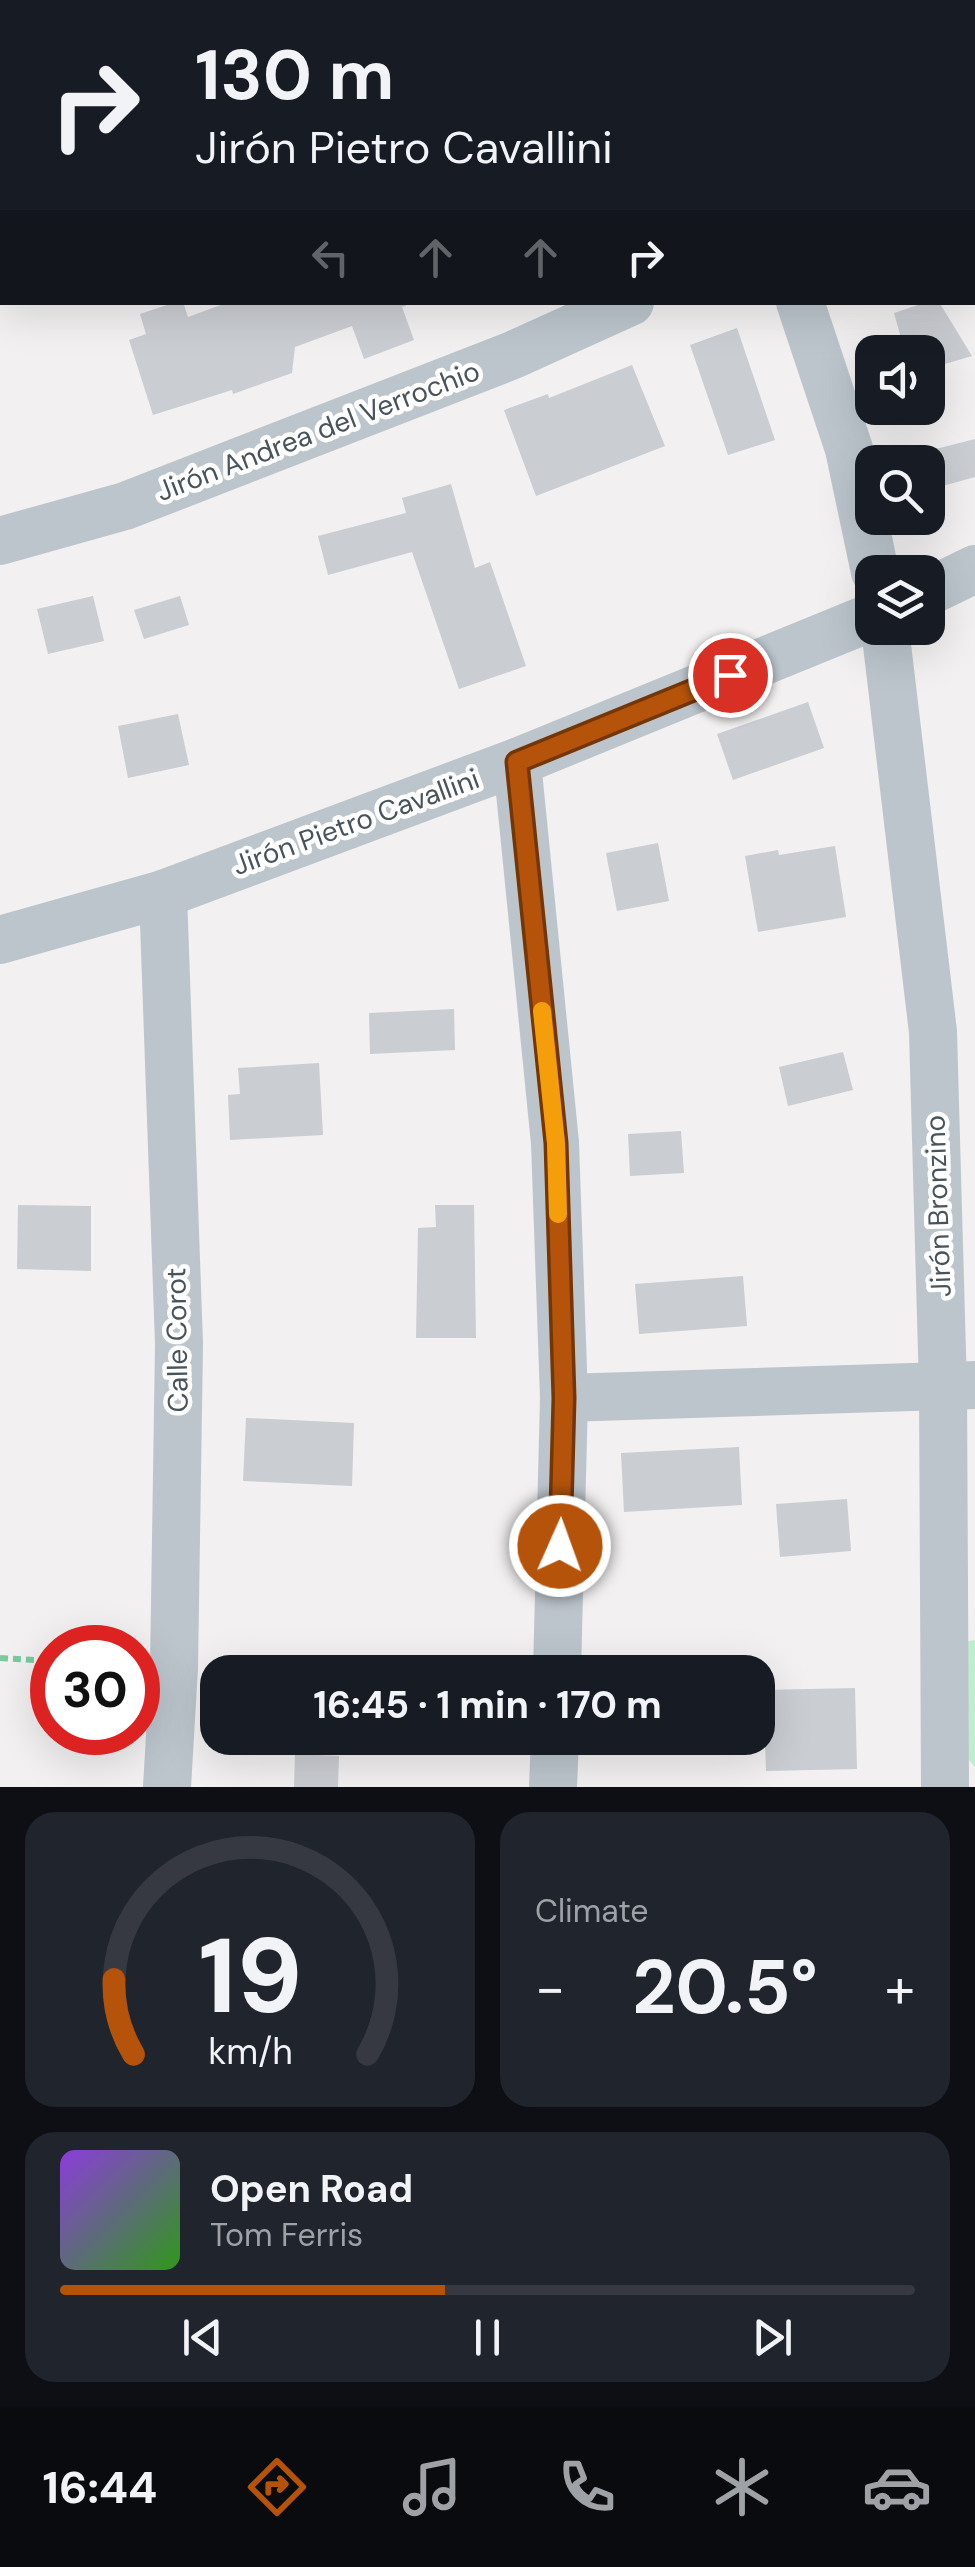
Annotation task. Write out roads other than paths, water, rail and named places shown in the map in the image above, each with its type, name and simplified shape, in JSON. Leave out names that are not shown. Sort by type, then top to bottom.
[{"type":"street","name":"Jirón Andrea del Verrochio","points":[[0,540],[125,506],[513,356],[624,305]]},
{"type":"street","points":[[801,305],[850,449],[872,555]]},
{"type":"street","points":[[945,584],[975,569]]},
{"type":"street","name":"Jirón Pietro Cavallini","points":[[0,940],[163,894],[517,762],[855,624]]},
{"type":"street","name":"Jirón Bronzino","points":[[887,645],[933,1032],[959,1386],[945,1510],[944,1787]]},
{"type":"street","points":[[517,762],[556,1143],[564,1398],[557,1655]]},
{"type":"street","name":"Calle Corot","points":[[163,894],[179,1344],[174,1668],[167,1787]]},
{"type":"street","points":[[564,1398],[959,1386]]},
{"type":"street","points":[[945,1510],[975,1572]]},
{"type":"street","points":[[553,1787],[554,1755]]}]
